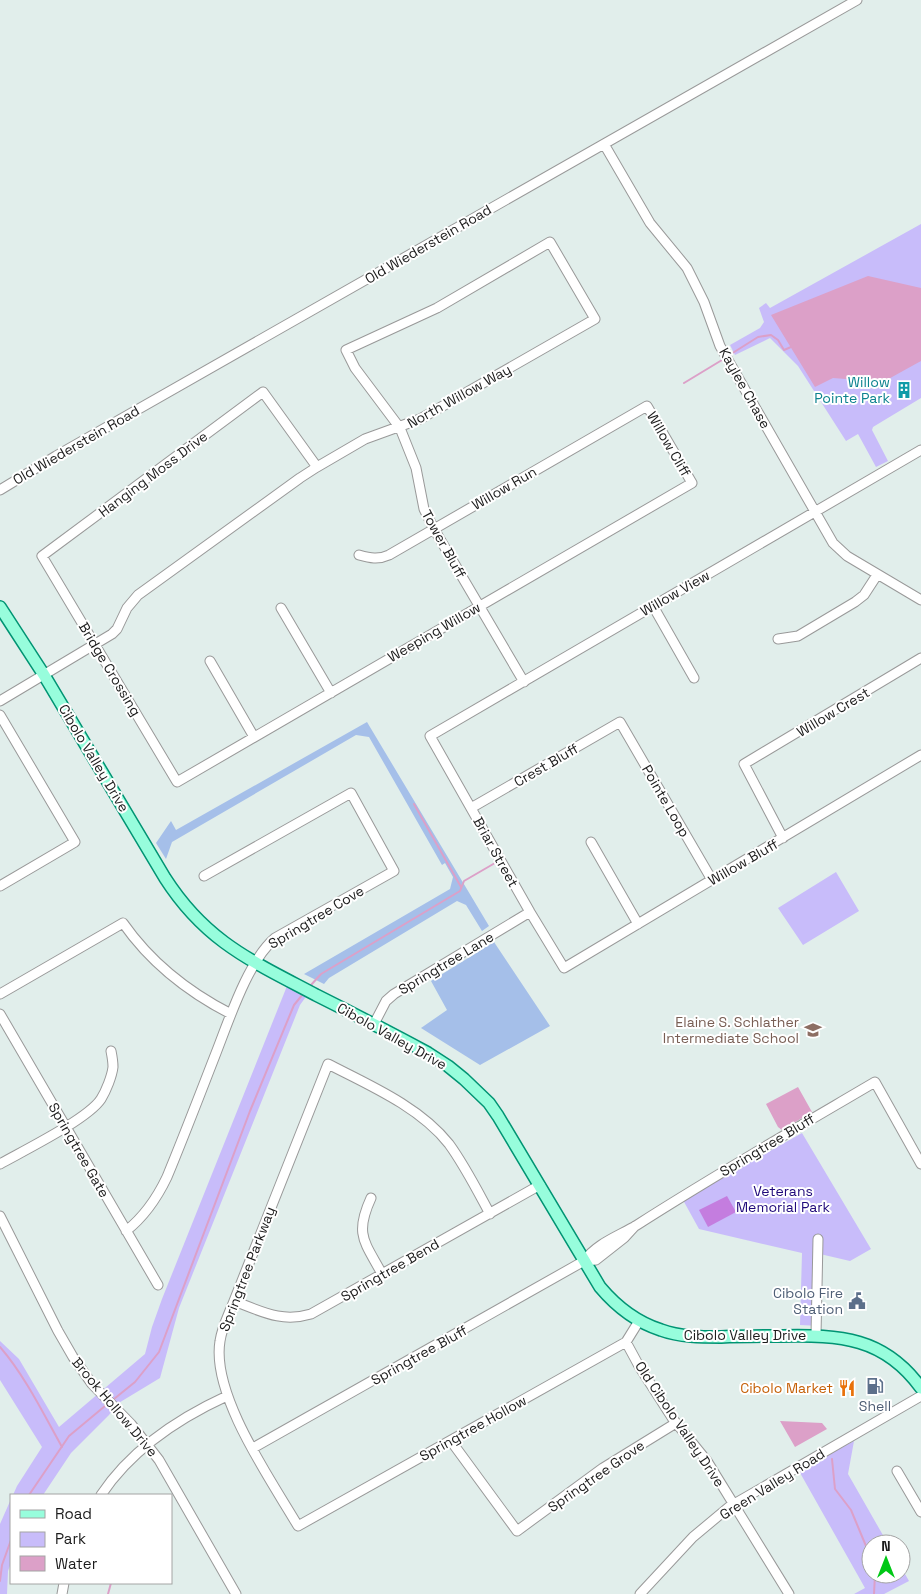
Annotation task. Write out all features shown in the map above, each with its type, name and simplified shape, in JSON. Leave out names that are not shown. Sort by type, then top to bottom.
[{"type":"main road","name":"Cibolo Valley Drive","points":[[0,607],[44,675],[178,898],[199,922],[231,949],[428,1052],[477,1090],[507,1128],[584,1261],[609,1298],[639,1321],[661,1331],[680,1335],[701,1337],[816,1335],[854,1340],[882,1352],[913,1377],[921,1388]]},
{"type":"street","name":"Old Wiederstein Road","points":[[0,490],[56,456],[857,0]]},
{"type":"street","name":"Kaylee Chase","points":[[604,144],[650,223],[687,268],[704,302],[720,346],[833,543],[840,550],[877,575],[921,600]]},
{"type":"street","name":"North Willow Way","points":[[0,701],[117,629],[127,608],[138,595],[317,467],[365,439],[400,428],[420,419],[594,319],[550,242],[437,308],[346,350]]},
{"type":"street","name":"Tower Bluff","points":[[346,350],[355,368],[400,428],[416,468],[424,509],[524,682]]},
{"type":"street","name":"Hanging Moss Drive","points":[[42,556],[263,392],[317,467]]},
{"type":"street","name":"Willow Cliff","points":[[647,406],[692,483]]},
{"type":"street","name":"Willow Run","points":[[359,555],[373,559],[382,558],[647,406]]},
{"type":"street","name":"Willow View","points":[[430,736],[921,450]]},
{"type":"street","name":"Weeping Willow","points":[[177,782],[692,483]]},
{"type":"street","name":"Bridge Crossing","points":[[42,556],[177,782]]},
{"type":"street","points":[[778,639],[798,636],[855,602],[864,595],[877,575]]},
{"type":"street","points":[[653,606],[694,678]]},
{"type":"street","points":[[281,608],[331,693]]},
{"type":"street","name":"Willow Crest","points":[[783,838],[744,764],[921,658]]},
{"type":"street","points":[[210,661],[254,737]]},
{"type":"street","points":[[0,715],[75,842],[0,886]]},
{"type":"street","name":"Crest Bluff","points":[[471,808],[620,722]]},
{"type":"street","name":"Pointe Loop","points":[[620,722],[712,880]]},
{"type":"street","name":"Briar Street","points":[[430,736],[564,968]]},
{"type":"street","name":"Willow Bluff","points":[[564,968],[921,755]]},
{"type":"street","name":"Springtree Cove","points":[[126,1231],[136,1223],[160,1193],[231,1014],[264,947],[275,938],[394,871],[351,793],[204,876]]},
{"type":"street","points":[[590,842],[638,924]]},
{"type":"street","name":"Springtree Lane","points":[[374,1024],[386,1001],[394,994],[530,912]]},
{"type":"street","points":[[0,994],[124,923],[148,954],[172,976],[207,1002],[231,1014]]},
{"type":"street","name":"Springtree Gate","points":[[0,1014],[158,1285]]},
{"type":"street","points":[[0,1164],[93,1109],[101,1099],[113,1066],[111,1051]]},
{"type":"street","name":"Springtree Parkway","points":[[298,1526],[253,1448],[227,1396],[221,1372],[220,1346],[223,1330],[234,1301],[328,1064],[403,1104],[429,1124],[449,1145],[490,1214]]},
{"type":"street","name":"Springtree Bluff","points":[[253,1448],[584,1261],[596,1260],[615,1246],[635,1226],[682,1195],[875,1082],[921,1164]]},
{"type":"street","name":"Springtree Bend","points":[[234,1301],[276,1317],[297,1318],[325,1307],[540,1185]]},
{"type":"street","points":[[371,1198],[364,1215],[362,1230],[366,1243],[382,1274]]},
{"type":"street","name":"Brook Hollow Drive","points":[[0,1216],[73,1357],[92,1384],[131,1424],[170,1478],[236,1594]]},
{"type":"street","points":[[816,1335],[818,1239]]},
{"type":"street","name":"Springtree Hollow","points":[[298,1526],[626,1342],[639,1321]]},
{"type":"street","name":"Old Cibolo Valley Drive","points":[[626,1342],[639,1366],[676,1423],[707,1461],[790,1594]]},
{"type":"street","points":[[102,1494],[116,1475],[147,1445],[199,1410],[227,1396]]},
{"type":"street","name":"Green Valley Road","points":[[640,1594],[693,1537],[734,1505],[921,1396]]},
{"type":"street","name":"Springtree Grove","points":[[451,1441],[518,1531],[603,1468],[676,1423]]},
{"type":"street","points":[[897,1471],[921,1512]]},
{"type":"shaded area","points":[[367,722],[489,926],[482,931],[466,905],[457,901],[329,978],[324,984],[304,974],[450,889],[453,877],[445,863],[442,865],[369,737],[356,735],[172,842],[166,859],[156,843],[171,821],[176,830]]},
{"type":"shaded area","points":[[494,942],[550,1026],[480,1065],[421,1028],[447,1010],[431,981]]},
{"type":"shaded area","points":[[727,1196],[736,1212],[708,1227],[699,1210]]},
{"type":"green space","points":[[921,224],[921,398],[873,427],[872,430],[888,461],[876,467],[858,434],[846,441],[798,366],[770,338],[735,355],[730,345],[760,328],[764,322],[759,308],[766,303],[770,308]]},
{"type":"green space","points":[[836,872],[859,911],[803,945],[778,908]]},
{"type":"green space","points":[[289,981],[310,991],[300,1005],[179,1308],[160,1378],[117,1404],[109,1415],[71,1453],[44,1494],[13,1494],[42,1447],[0,1380],[0,1341],[19,1359],[59,1427],[145,1354],[162,1299]]},
{"type":"green space","name":"Veterans Memorial Park","points":[[802,1133],[871,1249],[850,1261],[820,1254],[820,1326],[800,1325],[802,1253],[699,1229],[683,1200]]},
{"type":"green space","points":[[854,1441],[848,1474],[882,1534],[861,1534],[861,1581],[799,1471]]},
{"type":"green space","points":[[10,1501],[10,1566],[7,1594],[0,1594],[0,1524]]},
{"type":"green space","points":[[863,1584],[903,1584],[884,1594],[854,1594],[865,1588]]},
{"type":"water","points":[[868,276],[921,288],[921,361],[883,382],[833,378],[815,387],[771,315]]},
{"type":"water","points":[[798,1087],[812,1112],[782,1130],[778,1127],[766,1104]]},
{"type":"water","points":[[780,1421],[822,1423],[827,1429],[795,1447]]},
{"type":"waterway","points":[[731,354],[758,337],[771,335],[778,340],[784,350],[791,347]]},
{"type":"waterway","points":[[684,383],[722,360]]},
{"type":"waterway","points":[[414,804],[461,887]]},
{"type":"waterway","points":[[311,985],[321,974],[460,891],[464,881],[495,863]]},
{"type":"waterway","points":[[114,1399],[135,1382],[159,1352],[250,1111],[294,1005],[303,994]]},
{"type":"waterway","points":[[0,1347],[26,1382],[62,1447]]},
{"type":"waterway","points":[[30,1494],[69,1436],[105,1406]]},
{"type":"waterway","points":[[832,1459],[835,1489],[851,1510],[861,1534]]},
{"type":"waterway","points":[[0,1581],[2,1565],[10,1543]]},
{"type":"waterway","points":[[108,1594],[111,1584]]},
{"type":"waterway","points":[[874,1584],[874,1594]]},
{"type":"place","name":"Willow Pointe Park","points":[[904,390]]},
{"type":"place","name":"Elaine S. Schlather Intermediate School","points":[[813,1030]]},
{"type":"place","name":"Cibolo Fire Station","points":[[857,1301]]},
{"type":"place","name":"Shell","points":[[875,1386]]},
{"type":"place","name":"Cibolo Market","points":[[847,1388]]}]
